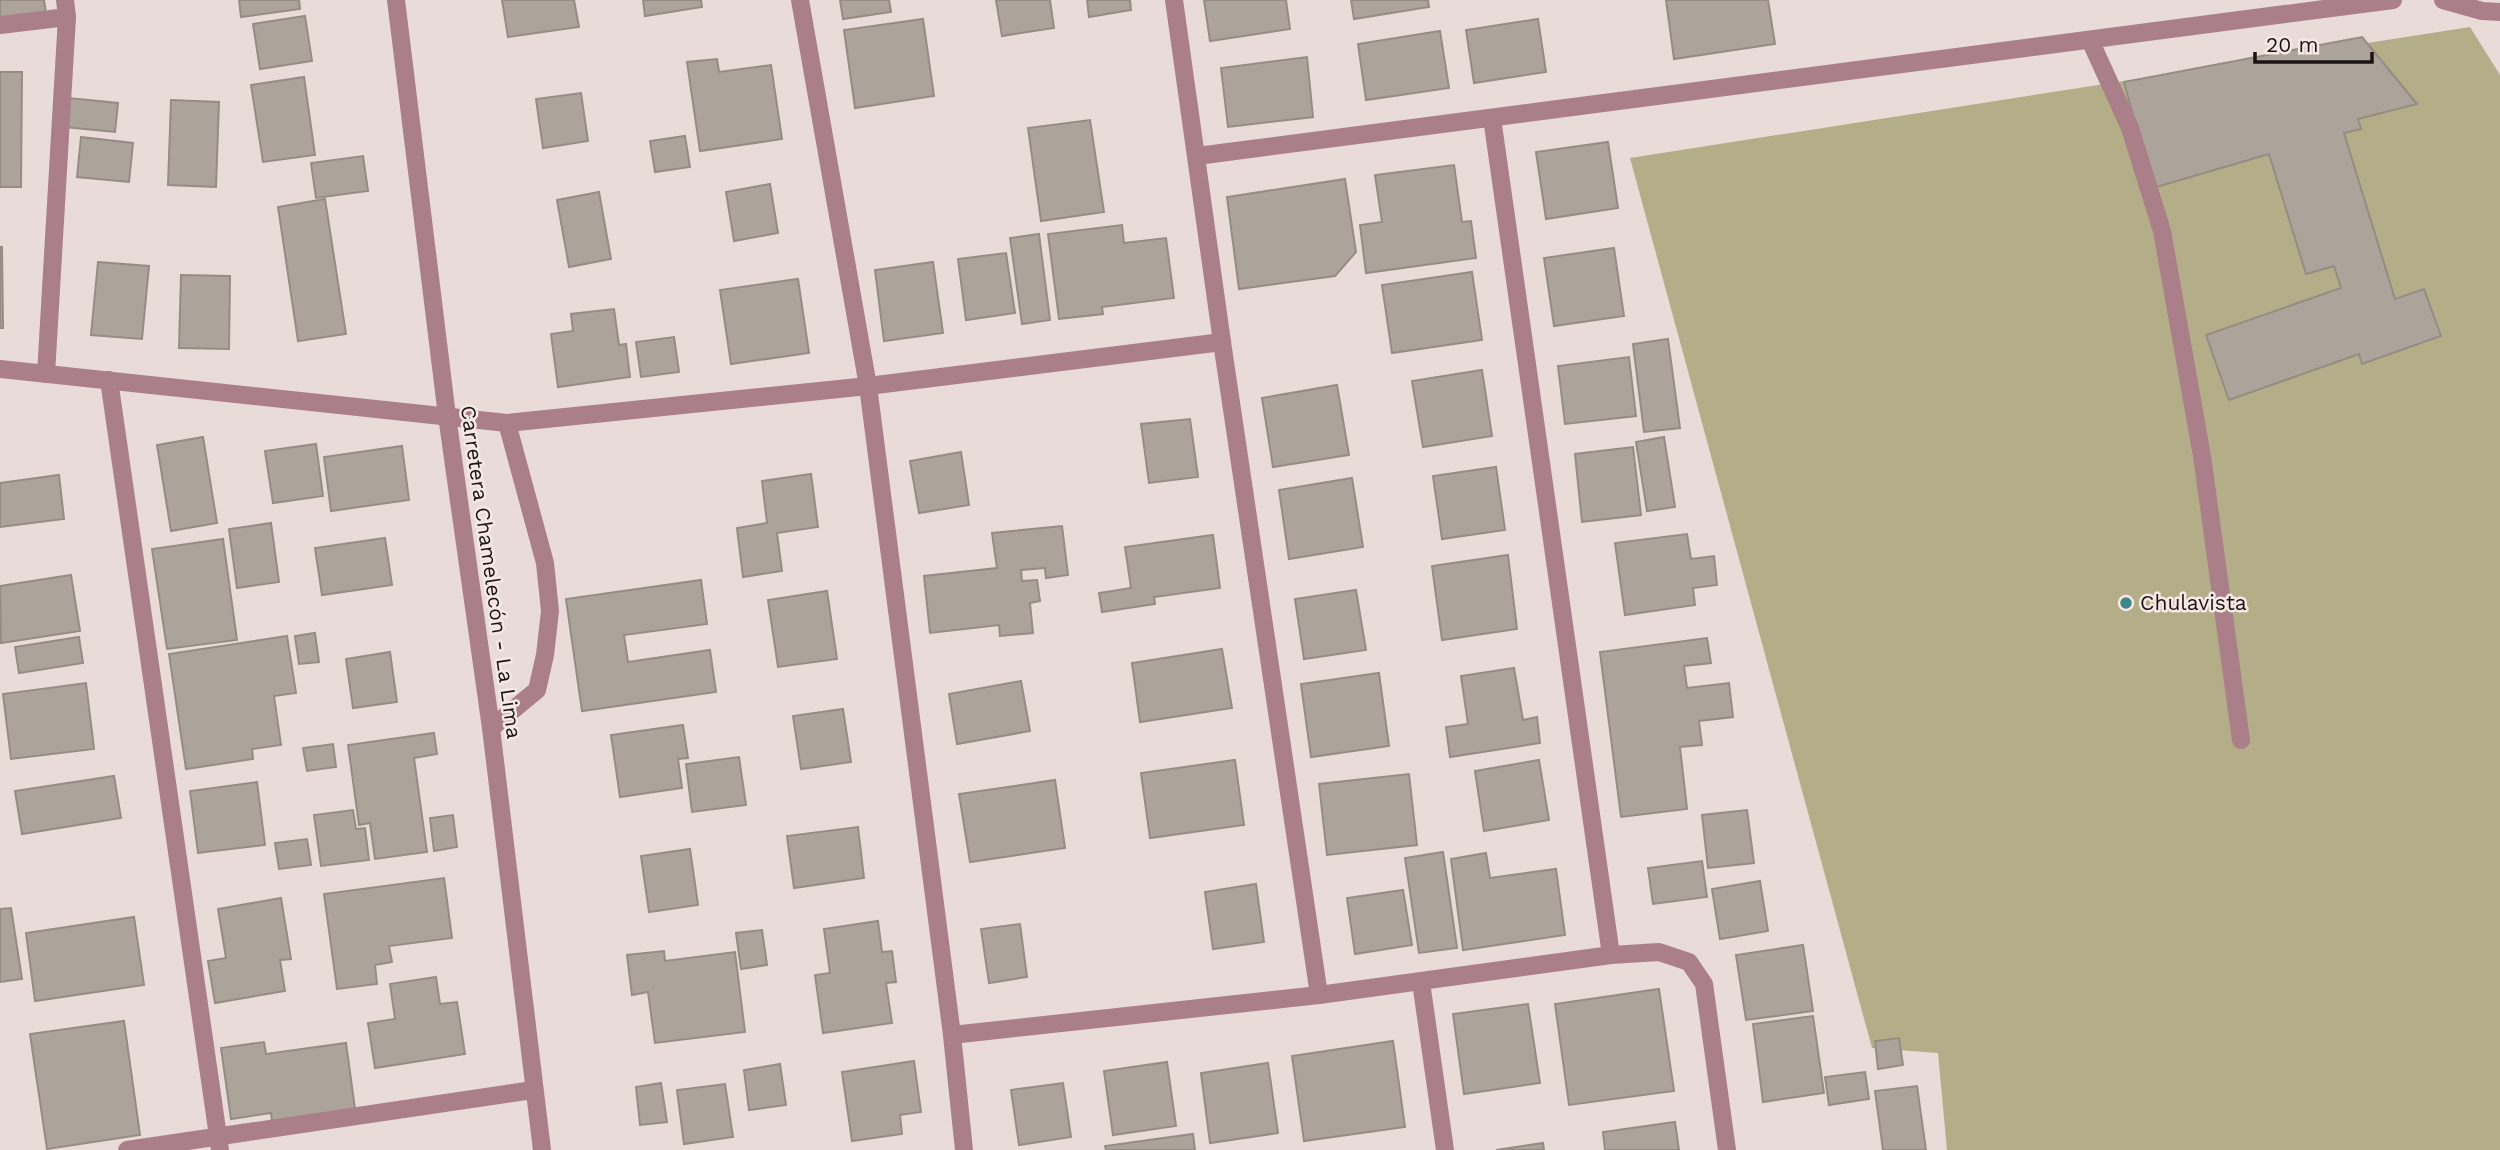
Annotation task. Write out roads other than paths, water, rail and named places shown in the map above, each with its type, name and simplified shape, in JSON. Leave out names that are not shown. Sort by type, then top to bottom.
[{"type":"street","name":"Carretera Chamelecón - La Lima","points":[[396,0],[447,416],[491,729],[542,1150]]},
{"type":"street","points":[[800,0],[867,386],[952,1035],[964,1150]]},
{"type":"street","points":[[1174,0],[1319,995]]},
{"type":"street","points":[[1197,156],[2393,0]]},
{"type":"street","points":[[2443,0],[2482,11],[2500,12]]},
{"type":"street","points":[[0,25],[66,8],[46,374]]},
{"type":"street","points":[[2091,40],[2130,128],[2162,231],[2202,456],[2241,740]]},
{"type":"street","points":[[1492,118],[1611,955]]},
{"type":"street","points":[[0,369],[507,423],[867,386],[1222,342]]},
{"type":"street","points":[[109,380],[220,1143]]},
{"type":"street","points":[[491,729],[537,690],[545,655],[550,611],[545,563],[507,423]]},
{"type":"street","points":[[952,1035],[1319,995],[1611,955],[1659,952],[1689,962],[1704,984],[1727,1150]]},
{"type":"street","points":[[1421,982],[1445,1150]]},
{"type":"street","points":[[127,1150],[220,1143],[533,1090]]},
{"type":"place","name":"Chulavista","points":[[2126,603]]}]
